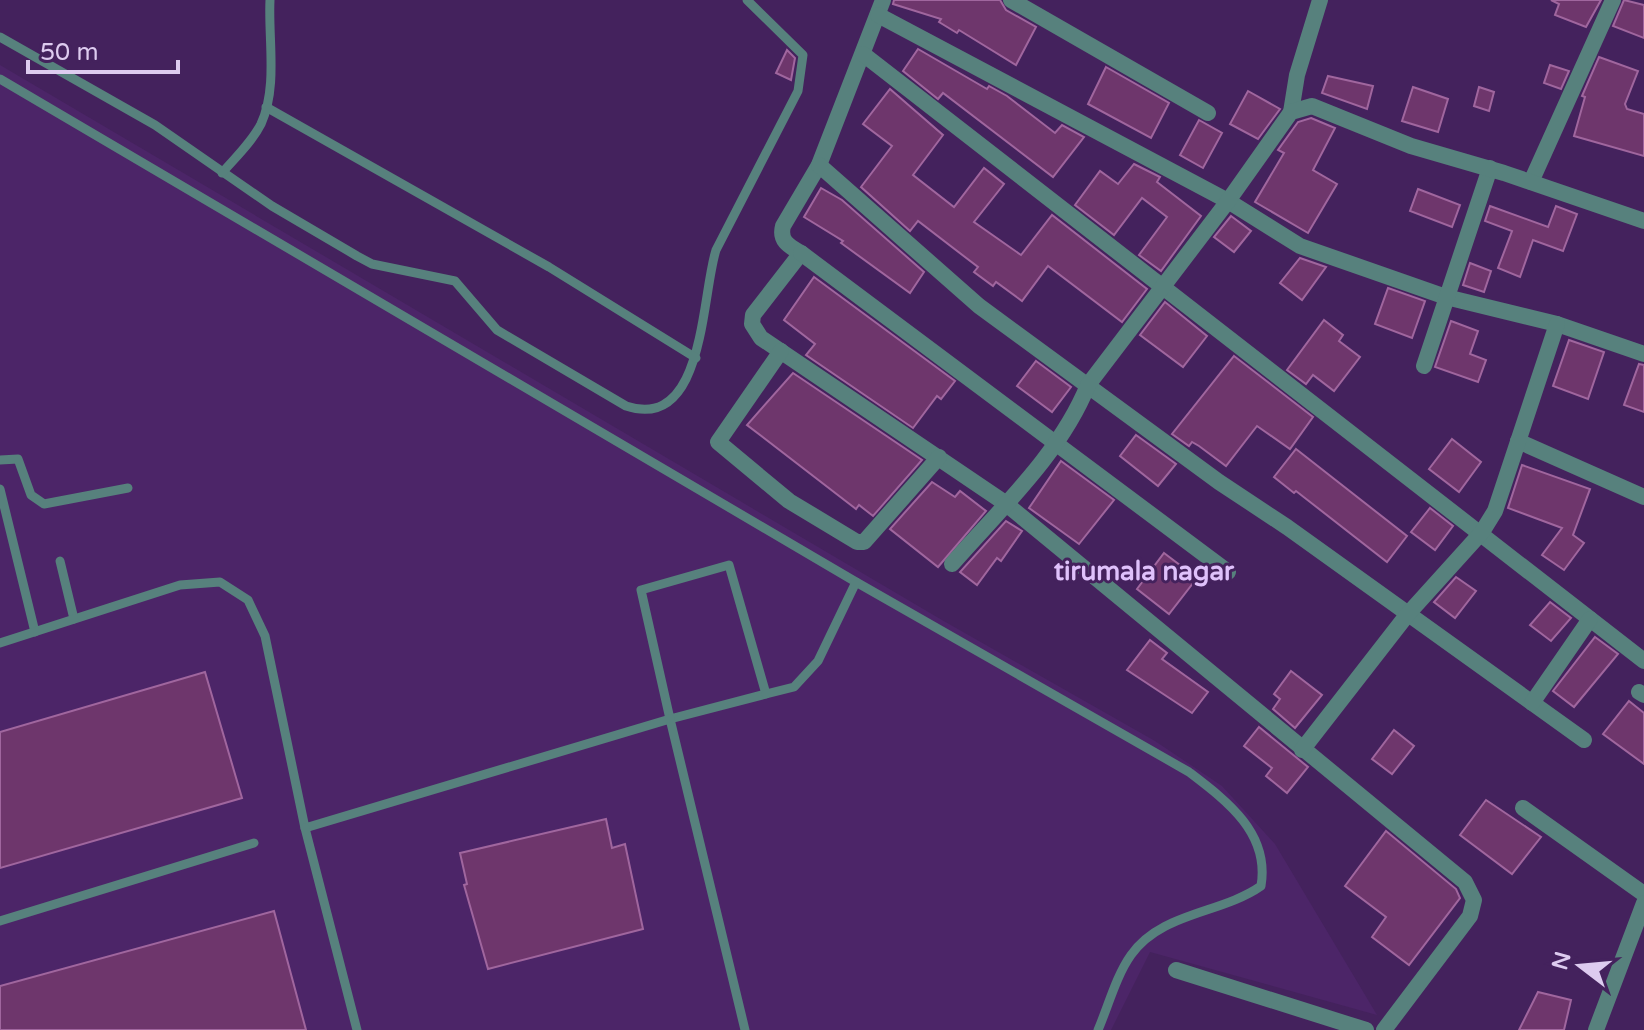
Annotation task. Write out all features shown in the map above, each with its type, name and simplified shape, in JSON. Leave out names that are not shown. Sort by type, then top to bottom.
[{"type":"street","points":[[1011,0],[1208,113]]},
{"type":"street","points":[[952,564],[1075,417],[1088,385],[1228,201],[1291,112],[1297,75],[1320,0]]},
{"type":"street","points":[[1531,182],[1613,0]]},
{"type":"street","points":[[1228,572],[1057,441],[785,244],[781,233],[819,165],[880,8],[1228,201],[1300,246],[1446,297],[1557,324],[1644,354]]},
{"type":"street","points":[[863,54],[1482,532],[1644,661]]},
{"type":"street","points":[[1291,112],[1312,106],[1411,146],[1490,168],[1644,221]]},
{"type":"street","points":[[819,165],[979,306],[1584,740]]},
{"type":"street","points":[[1424,366],[1490,168]]},
{"type":"street","points":[[801,253],[753,315],[752,324],[756,333],[1005,503],[1465,882],[1474,900],[1470,916],[1384,1030]]},
{"type":"street","points":[[1302,750],[1407,615],[1482,532],[1495,511],[1557,324]]},
{"type":"street","points":[[781,351],[718,442],[789,501],[857,542],[864,542],[939,457]]},
{"type":"street","points":[[1518,441],[1644,497]]},
{"type":"street","points":[[1532,703],[1590,619]]},
{"type":"street","points":[[1523,808],[1644,894]]},
{"type":"street","points":[[1596,1030],[1644,903]]},
{"type":"street","points":[[1176,970],[1366,1030]]},
{"type":"lane","points":[[222,173],[261,124],[266,107],[270,86],[270,0]]},
{"type":"lane","points":[[0,37],[155,125],[272,206],[372,264],[455,281],[497,330],[626,406],[646,412],[663,407],[675,395],[696,358],[708,278],[716,250],[798,91],[803,55],[747,0]]},
{"type":"lane","points":[[0,79],[856,582],[1189,772],[1225,799],[1258,843],[1265,864],[1261,886],[1244,898],[1154,931],[1130,956],[1098,1030]]},
{"type":"lane","points":[[266,107],[549,267],[696,358]]},
{"type":"lane","points":[[0,460],[18,459],[31,495],[44,504],[128,488]]},
{"type":"lane","points":[[0,489],[35,632]]},
{"type":"lane","points":[[60,561],[74,619]]},
{"type":"lane","points":[[745,1030],[641,590],[729,565],[766,694]]},
{"type":"lane","points":[[0,643],[180,585],[220,582],[248,600],[265,636],[305,828],[357,1030]]},
{"type":"lane","points":[[305,828],[670,719],[794,687],[818,661],[856,582]]},
{"type":"lane","points":[[0,921],[254,843]]},
{"type":"shaded area","points":[[0,65],[942,620],[1155,741],[1222,786],[1275,844],[1377,1015],[1150,952],[1111,1030],[0,1030]]},
{"type":"building","points":[[894,0],[1000,0],[1006,10],[1036,27],[1016,65],[959,30],[957,33],[939,22],[941,19],[893,4]]},
{"type":"building","points":[[1551,0],[1601,0],[1586,27],[1555,15],[1559,4]]},
{"type":"building","points":[[1624,0],[1644,5],[1644,38],[1613,26]]},
{"type":"building","points":[[918,49],[987,89],[989,86],[1007,96],[1055,133],[1062,125],[1084,137],[1053,177],[943,93],[938,99],[903,71]]},
{"type":"building","points":[[787,50],[795,58],[791,80],[776,73]]},
{"type":"building","points":[[1599,57],[1638,71],[1625,104],[1627,109],[1644,114],[1644,156],[1574,136],[1585,97],[1582,96]]},
{"type":"building","points":[[1550,65],[1569,71],[1561,89],[1544,83]]},
{"type":"building","points":[[1106,67],[1169,103],[1151,138],[1088,104]]},
{"type":"building","points":[[1328,76],[1373,86],[1367,109],[1322,93]]},
{"type":"building","points":[[1413,87],[1448,99],[1438,132],[1402,121]]},
{"type":"building","points":[[1479,87],[1494,92],[1489,111],[1474,106]]},
{"type":"building","points":[[890,89],[943,135],[913,175],[954,207],[984,168],[1004,184],[974,222],[1021,255],[1052,215],[1147,289],[1122,322],[1048,266],[1022,301],[996,282],[993,286],[974,272],[978,267],[918,221],[910,231],[861,187],[892,146],[863,124]]},
{"type":"building","points":[[1248,91],[1280,109],[1258,139],[1230,124]]},
{"type":"building","points":[[1311,118],[1335,128],[1313,170],[1337,184],[1308,233],[1255,202],[1284,153],[1278,150],[1298,122]]},
{"type":"building","points":[[1199,120],[1222,133],[1203,168],[1180,155]]},
{"type":"building","points":[[1134,164],[1160,177],[1157,182],[1201,216],[1161,271],[1139,255],[1167,217],[1142,198],[1114,235],[1075,205],[1100,171],[1118,184]]},
{"type":"building","points":[[821,188],[842,200],[924,272],[910,293],[841,243],[843,241],[804,217]]},
{"type":"building","points":[[1418,189],[1460,205],[1452,227],[1410,211]]},
{"type":"building","points":[[1490,206],[1548,227],[1556,206],[1577,214],[1563,251],[1533,240],[1520,277],[1498,268],[1512,231],[1485,221]]},
{"type":"building","points":[[1231,216],[1251,231],[1234,252],[1214,237]]},
{"type":"building","points":[[1300,258],[1326,267],[1302,300],[1280,283]]},
{"type":"building","points":[[1470,263],[1491,271],[1484,292],[1463,285]]},
{"type":"building","points":[[814,277],[955,381],[941,399],[937,396],[913,428],[806,355],[815,344],[784,320]]},
{"type":"building","points":[[1388,288],[1425,301],[1412,338],[1375,324]]},
{"type":"building","points":[[1165,302],[1207,336],[1183,367],[1140,335]]},
{"type":"building","points":[[1324,320],[1343,335],[1339,341],[1360,357],[1334,391],[1313,375],[1306,384],[1287,370]]},
{"type":"building","points":[[1451,321],[1478,331],[1470,354],[1486,360],[1478,382],[1435,367]]},
{"type":"building","points":[[1569,340],[1604,352],[1588,399],[1553,386]]},
{"type":"building","points":[[1234,356],[1313,417],[1290,449],[1257,426],[1226,466],[1199,446],[1192,442],[1189,446],[1172,434]]},
{"type":"building","points":[[1036,361],[1071,387],[1052,412],[1017,386]]},
{"type":"building","points":[[1639,364],[1644,365],[1644,412],[1624,405]]},
{"type":"building","points":[[793,373],[922,460],[873,516],[859,505],[856,509],[747,425]]},
{"type":"building","points":[[1136,435],[1176,464],[1158,486],[1120,456]]},
{"type":"building","points":[[1452,439],[1481,462],[1459,492],[1429,469]]},
{"type":"building","points":[[1296,449],[1407,536],[1387,562],[1274,477]]},
{"type":"building","points":[[1061,461],[1114,500],[1079,544],[1029,508]]},
{"type":"building","points":[[1522,465],[1590,489],[1573,535],[1584,543],[1564,570],[1542,555],[1562,528],[1508,508]]},
{"type":"building","points":[[932,482],[955,497],[960,491],[986,511],[938,567],[890,529]]},
{"type":"building","points":[[1430,508],[1453,526],[1435,550],[1411,532]]},
{"type":"building","points":[[1006,521],[1022,531],[1001,561],[997,558],[977,585],[960,572]]},
{"type":"building","points":[[1164,553],[1197,578],[1169,614],[1137,589]]},
{"type":"building","points":[[1456,577],[1476,591],[1455,618],[1434,602]]},
{"type":"building","points":[[1550,602],[1571,618],[1551,641],[1530,625]]},
{"type":"building","points":[[1595,637],[1618,654],[1574,707],[1553,691]]},
{"type":"building","points":[[1150,640],[1167,653],[1162,659],[1208,692],[1192,713],[1127,670]]},
{"type":"building","points":[[1291,671],[1322,695],[1295,728],[1273,709],[1280,699],[1274,694]]},
{"type":"building","points":[[205,672],[242,798],[0,868],[0,732]]},
{"type":"building","points":[[1629,701],[1644,713],[1644,764],[1603,734]]},
{"type":"building","points":[[1259,727],[1308,767],[1287,793],[1266,776],[1272,768],[1244,746]]},
{"type":"building","points":[[1394,730],[1414,746],[1392,774],[1372,759]]},
{"type":"building","points":[[1486,800],[1541,837],[1512,874],[1460,835]]},
{"type":"building","points":[[606,819],[612,848],[625,844],[643,929],[488,969],[464,885],[467,884],[460,853]]},
{"type":"building","points":[[1386,831],[1456,889],[1460,898],[1409,965],[1372,937],[1386,917],[1345,886]]},
{"type":"building","points":[[274,911],[306,1030],[0,1030],[0,986]]},
{"type":"building","points":[[1538,992],[1571,1000],[1564,1030],[1519,1030]]},
{"type":"district","name":"tirumala nagar","points":[[1144,571]]}]
